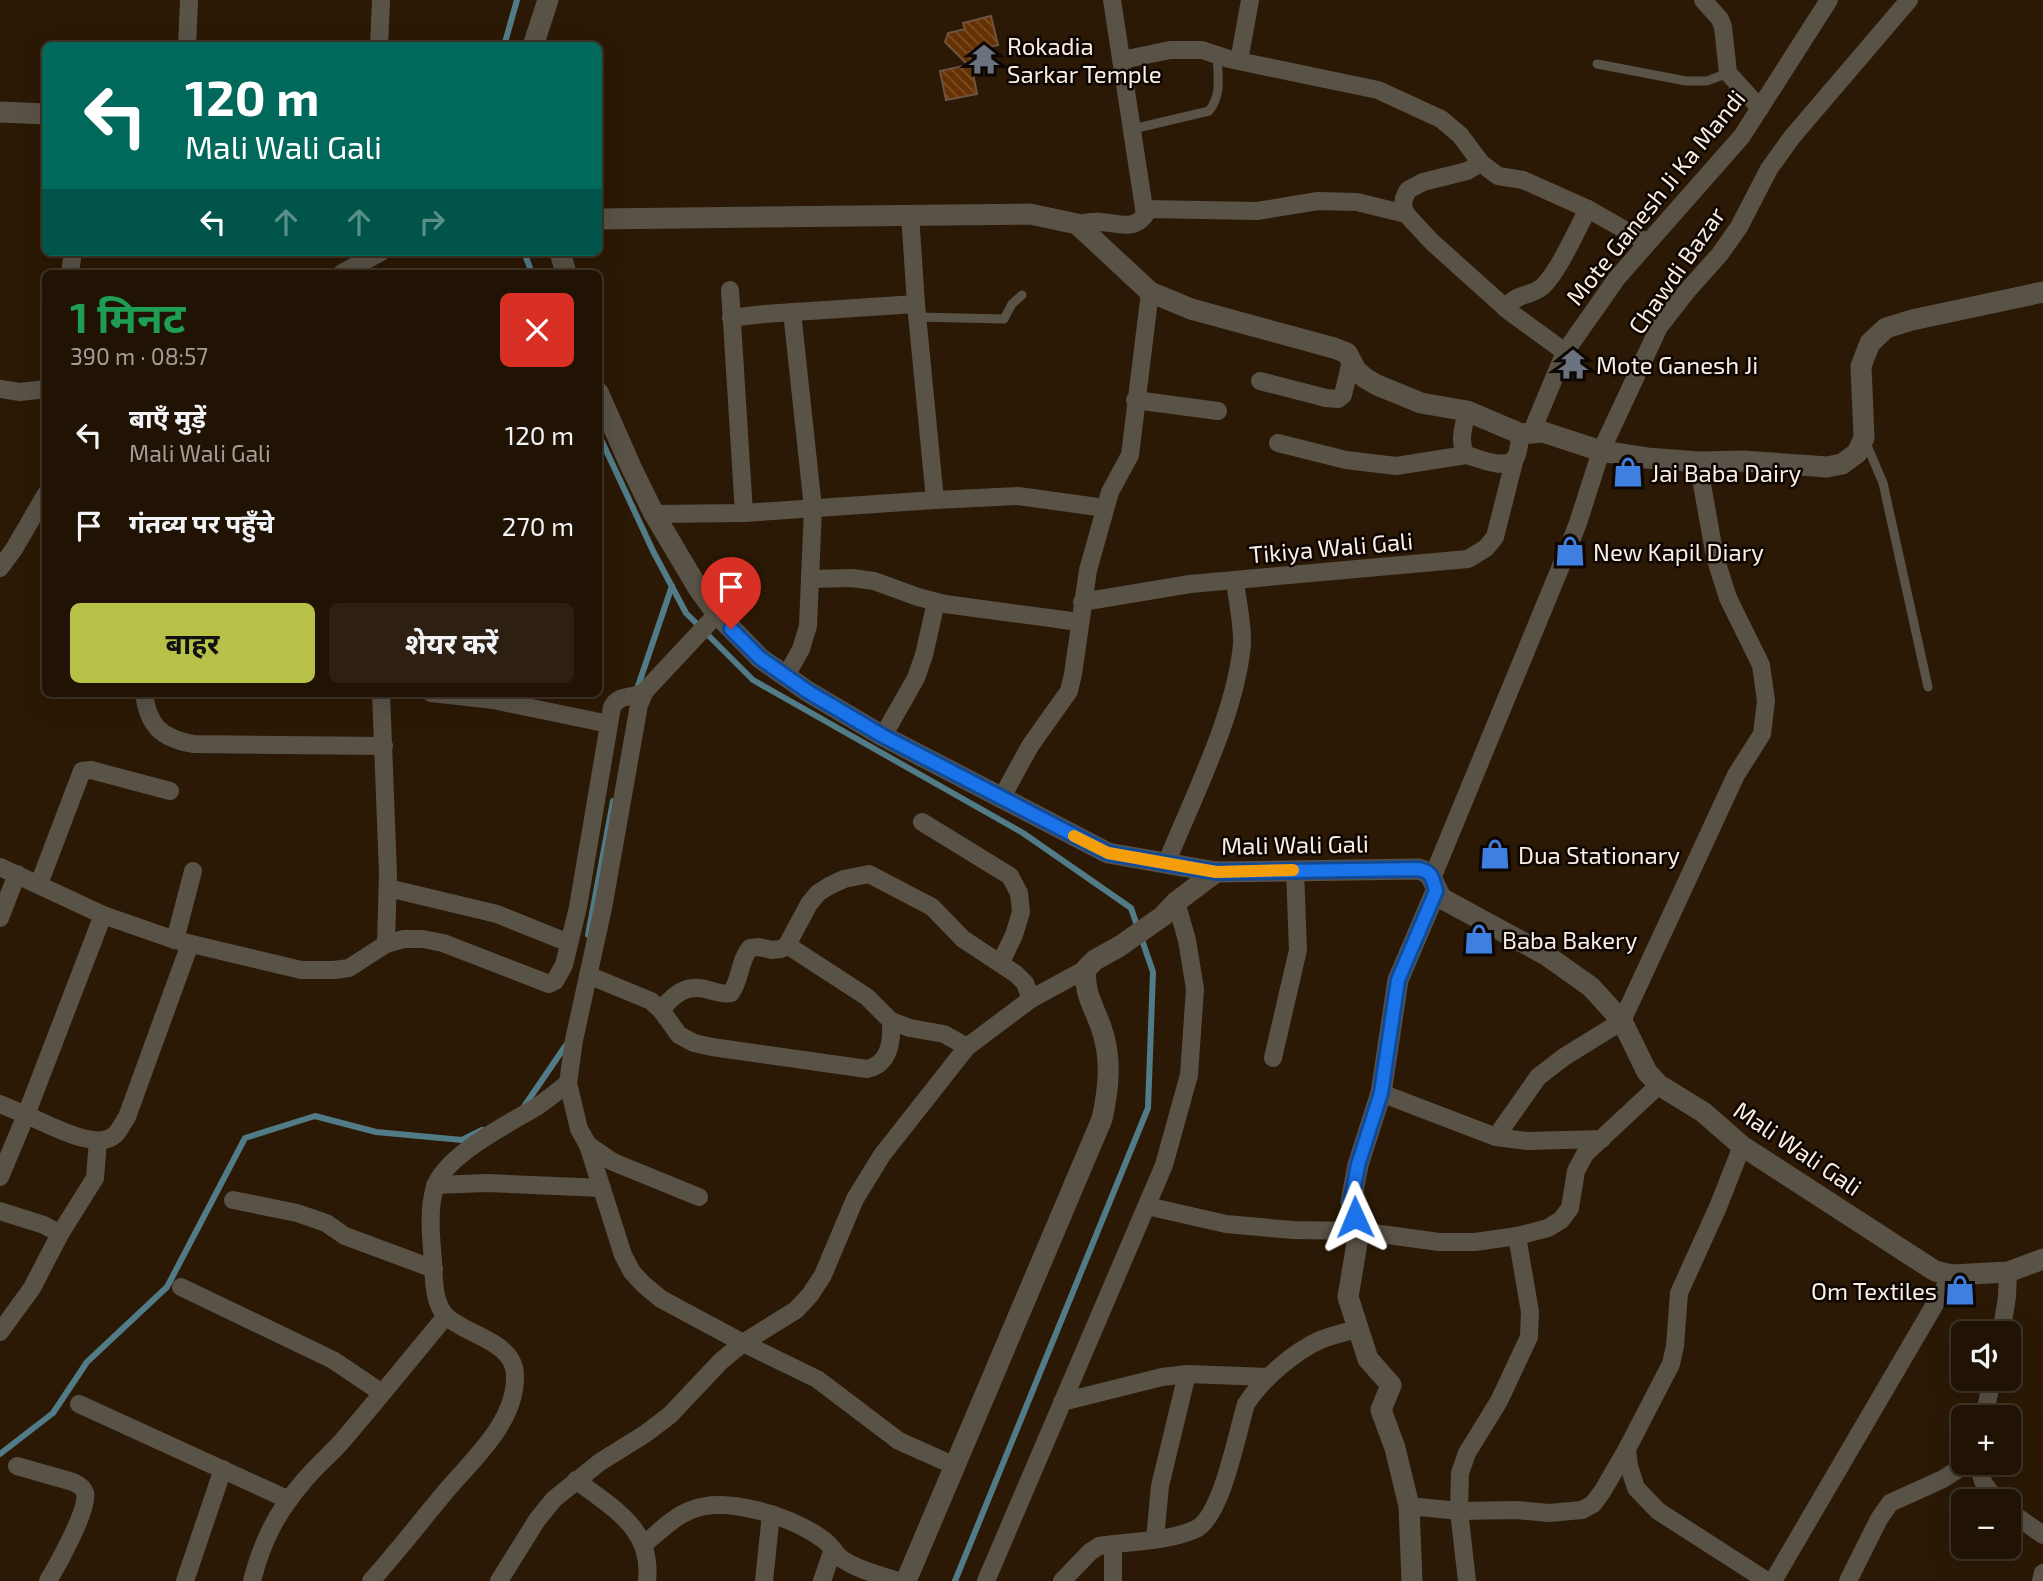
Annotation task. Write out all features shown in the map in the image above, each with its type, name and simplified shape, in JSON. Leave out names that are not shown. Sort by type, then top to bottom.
[{"type":"street","points":[[187,42],[189,0]]},
{"type":"street","points":[[379,42],[381,0]]},
{"type":"street","points":[[534,42],[548,0]]},
{"type":"street","points":[[602,219],[1030,214],[1077,224],[1099,221],[1129,226],[1139,223],[1145,215],[1112,0]]},
{"type":"street","points":[[1239,61],[1250,0]]},
{"type":"street","points":[[1703,0],[1720,19],[1723,27],[1728,73],[1760,108]]},
{"type":"street","name":"Mote Ganesh Ji Ka Mandi","points":[[1527,433],[1566,352],[1617,278],[1742,136],[1829,0]]},
{"type":"street","name":"Chawdi Bazar","points":[[1434,884],[1578,523],[1601,451],[1659,327],[1720,254],[1739,226],[1769,169],[1792,137],[1909,0]]},
{"type":"street","points":[[1122,60],[1170,50],[1202,50],[1217,56],[1378,90],[1441,119],[1460,135],[1481,163],[1498,176],[1523,180],[1588,209],[1646,242]]},
{"type":"street","points":[[0,112],[42,114]]},
{"type":"street","points":[[1481,163],[1466,171],[1423,182],[1408,190],[1403,206],[1406,214],[1432,242],[1505,308],[1566,352]]},
{"type":"street","points":[[1144,209],[1257,211],[1318,201],[1357,202],[1406,214]]},
{"type":"street","points":[[1505,308],[1519,295],[1531,293],[1543,286],[1559,263],[1588,209]]},
{"type":"street","points":[[910,214],[935,500]]},
{"type":"street","points":[[1077,224],[1150,292],[1191,309],[1347,353],[1365,378],[1421,403],[1467,411],[1527,433],[1543,432],[1601,451],[1698,462],[1742,461],[1827,467],[1842,464],[1857,453],[1864,438],[1861,366],[1870,343],[1886,328],[2043,292]]},
{"type":"street","points":[[363,268],[376,256]]},
{"type":"street","points":[[730,290],[744,513]]},
{"type":"street","points":[[1001,799],[1030,746],[1069,691],[1088,570],[1110,492],[1130,455],[1150,292]]},
{"type":"street","points":[[732,318],[792,312],[917,311]]},
{"type":"street","points":[[786,676],[801,649],[808,626],[813,508],[792,312]]},
{"type":"street","points":[[1260,381],[1338,399],[1343,395],[1351,361]]},
{"type":"street","points":[[0,390],[42,390]]},
{"type":"street","name":"Mali Wali Gali","points":[[602,401],[654,514],[698,588],[711,620],[807,691],[883,736],[1108,853],[1216,872],[1427,871],[1443,899],[1546,955],[1591,987],[1622,1021],[1647,1072],[1659,1085],[1703,1112],[1742,1146],[1935,1270],[1952,1275],[2008,1272],[2043,1259]]},
{"type":"street","points":[[1135,401],[1218,411]]},
{"type":"street","points":[[1466,455],[1461,440],[1467,411]]},
{"type":"street","name":"Tikiya Wali Gali","points":[[1082,602],[1191,584],[1468,559],[1486,548],[1495,537],[1516,458],[1527,433]]},
{"type":"street","points":[[1278,443],[1346,460],[1396,466],[1466,455],[1503,465],[1516,458]]},
{"type":"street","points":[[1496,1137],[1538,1077],[1564,1057],[1622,1021],[1736,775],[1762,734],[1766,701],[1761,665],[1728,598],[1715,557],[1698,462]]},
{"type":"street","points":[[654,514],[744,513],[1018,496],[1105,508]]},
{"type":"street","points":[[0,568],[42,501]]},
{"type":"street","points":[[810,579],[852,578],[874,581],[936,601],[1079,622]]},
{"type":"street","points":[[1166,864],[1218,735],[1236,682],[1242,642],[1235,580]]},
{"type":"street","points":[[883,736],[916,678],[925,655],[936,601]]},
{"type":"street","points":[[0,918],[8,870],[103,915],[183,942],[301,970],[349,968],[386,944],[404,939],[443,943],[548,984],[561,974],[578,907],[612,707],[616,700],[636,694],[711,620]]},
{"type":"street","points":[[636,694],[639,705],[568,1083],[579,1129],[588,1145],[623,1255],[632,1272],[661,1298],[743,1343],[817,1379],[899,1441],[955,1466]]},
{"type":"street","points":[[145,697],[150,718],[160,733],[172,740],[193,744],[384,747]]},
{"type":"street","points":[[381,697],[388,888],[386,944]]},
{"type":"street","points":[[466,697],[609,724]]},
{"type":"street","points":[[39,884],[82,771],[91,769],[170,791]]},
{"type":"street","points":[[922,822],[1010,877],[1019,893],[1021,912],[1001,962]]},
{"type":"street","points":[[1273,1058],[1298,950],[1295,870]]},
{"type":"street","points":[[0,1104],[88,1140],[109,1139],[116,1134],[127,1117],[183,942],[193,871]]},
{"type":"street","points":[[499,1581],[537,1520],[554,1499],[576,1480],[670,1415],[720,1361],[743,1343],[796,1310],[810,1295],[823,1275],[855,1199],[882,1155],[967,1047],[1031,999],[1086,969],[1095,960],[1120,946],[1216,872]]},
{"type":"street","points":[[661,1010],[670,998],[689,987],[730,993],[735,986],[744,954],[750,948],[781,949],[787,945],[818,893],[844,879],[869,874],[932,907],[963,939],[1001,962],[1026,983],[1031,999]]},
{"type":"street","points":[[1412,1581],[1409,1506],[1395,1448],[1381,1410],[1391,1385],[1368,1359],[1348,1297],[1359,1231],[1351,1202],[1358,1165],[1381,1093],[1398,980],[1434,884]]},
{"type":"street","points":[[388,888],[497,914],[569,943]]},
{"type":"street","points":[[578,907],[603,908]]},
{"type":"street","points":[[986,1581],[1164,1165],[1189,1075],[1195,989],[1187,940],[1170,909]]},
{"type":"street","points":[[0,1177],[103,915]]},
{"type":"street","points":[[787,945],[867,997],[891,1021],[910,1028],[944,1034],[967,1047]]},
{"type":"street","points":[[906,1581],[1102,1119],[1109,1087],[1109,1058],[1102,1028],[1086,990],[1086,969]]},
{"type":"street","points":[[588,975],[651,1001],[679,1035],[694,1043],[867,1069],[876,1067],[888,1051],[892,1037],[891,1021]]},
{"type":"street","points":[[371,1581],[491,1439],[514,1392],[516,1373],[507,1354],[446,1316],[439,1304],[433,1269],[431,1215],[435,1185],[449,1166],[467,1150],[568,1083]]},
{"type":"street","points":[[1147,1206],[1226,1224],[1293,1230],[1359,1231],[1439,1242],[1475,1242],[1517,1236],[1548,1228],[1561,1220],[1570,1208],[1576,1171],[1585,1154],[1659,1085]]},
{"type":"street","points":[[1381,1093],[1496,1137],[1527,1141],[1602,1139]]},
{"type":"street","points":[[0,1332],[32,1288],[60,1234],[95,1178],[99,1141]]},
{"type":"street","points":[[588,1145],[613,1163],[699,1197]]},
{"type":"street","points":[[1409,1506],[1459,1511],[1517,1510],[1549,1513],[1582,1510],[1593,1504],[1627,1449],[1671,1364],[1679,1293],[1718,1208],[1742,1146]]},
{"type":"street","points":[[435,1185],[487,1183],[602,1188]]},
{"type":"street","points":[[233,1200],[297,1213],[326,1223],[345,1236],[433,1269]]},
{"type":"street","points":[[0,1211],[44,1225],[60,1234]]},
{"type":"street","points":[[1466,1581],[1459,1511],[1460,1473],[1467,1453],[1499,1401],[1529,1338],[1530,1312],[1517,1236]]},
{"type":"street","points":[[2003,1321],[2008,1272]]},
{"type":"street","points":[[1773,1581],[1952,1275]]},
{"type":"street","points":[[181,1287],[333,1360],[382,1393]]},
{"type":"street","points":[[251,1581],[259,1550],[289,1500],[446,1316]]},
{"type":"street","points":[[1062,1581],[1099,1546],[1155,1539],[1197,1528],[1210,1518],[1218,1502],[1246,1404],[1255,1390],[1268,1377],[1321,1339],[1357,1329]]},
{"type":"street","points":[[1062,1402],[1162,1377],[1187,1374],[1268,1377]]},
{"type":"street","points":[[1155,1539],[1160,1486],[1187,1374]]},
{"type":"street","points":[[79,1404],[289,1500]]},
{"type":"street","points":[[1627,1449],[1636,1488],[1658,1511],[1767,1581]]},
{"type":"street","points":[[17,1466],[73,1482],[82,1487],[85,1493],[75,1529],[48,1581]]},
{"type":"street","points":[[185,1581],[223,1469]]},
{"type":"street","points":[[1848,1581],[1890,1503],[1951,1473]]},
{"type":"street","points":[[576,1480],[633,1525],[643,1545],[647,1581]]},
{"type":"street","points":[[643,1545],[688,1510],[707,1504],[729,1505],[771,1514],[811,1532],[825,1541],[842,1559],[855,1566],[898,1581]]},
{"type":"street","points":[[764,1581],[771,1514]]},
{"type":"street","points":[[2021,1519],[2043,1535]]},
{"type":"street","points":[[1113,1581],[1114,1544]]},
{"type":"street","points":[[822,1581],[833,1549]]},
{"type":"street","points":[[2040,1581],[2043,1573]]},
{"type":"lane","points":[[1133,129],[1209,111],[1218,90],[1217,56]]},
{"type":"lane","points":[[1597,64],[1686,81],[1707,81],[1728,73]]},
{"type":"lane","points":[[917,311],[1004,320],[1012,304],[1022,295]]},
{"type":"lane","points":[[1864,438],[1883,483],[1928,687]]},
{"type":"building","points":[[991,16],[998,45],[969,52],[977,94],[946,100],[940,71],[968,65],[945,42],[948,33],[965,29],[963,23]]},
{"type":"waterway","points":[[505,42],[517,0]]},
{"type":"waterway","points":[[526,256],[531,270]]},
{"type":"waterway","points":[[602,442],[653,551],[686,613],[753,680],[1023,833],[1131,908],[1153,972],[1148,1108],[955,1581]]},
{"type":"waterway","points":[[636,692],[672,586]]},
{"type":"waterway","points":[[588,935],[613,801]]},
{"type":"waterway","points":[[523,1108],[566,1045]]},
{"type":"waterway","points":[[0,1454],[53,1413],[87,1362],[167,1287],[245,1138],[315,1116],[376,1132],[462,1140],[482,1130]]},
{"type":"slow traffic","points":[[1074,836],[1108,853],[1216,872],[1293,870]]},
{"type":"place","name":"Rokadia Sarkar Temple","points":[[984,59]]},
{"type":"place","name":"Mote Ganesh Ji","points":[[1573,364]]},
{"type":"place","name":"Jai Baba Dairy","points":[[1628,472]]},
{"type":"place","name":"New Kapil Diary","points":[[1570,551]]},
{"type":"place","name":"Dua Stationary","points":[[1495,854]]},
{"type":"place","name":"Baba Bakery","points":[[1479,939]]},
{"type":"place","name":"Om Textiles","points":[[1960,1290]]},
{"type":"route","points":[[731,629],[760,658],[807,691],[883,736],[1108,853],[1216,872],[1418,869],[1433,876],[1436,891],[1398,980],[1381,1093],[1358,1165],[1351,1202],[1355,1217]]}]
